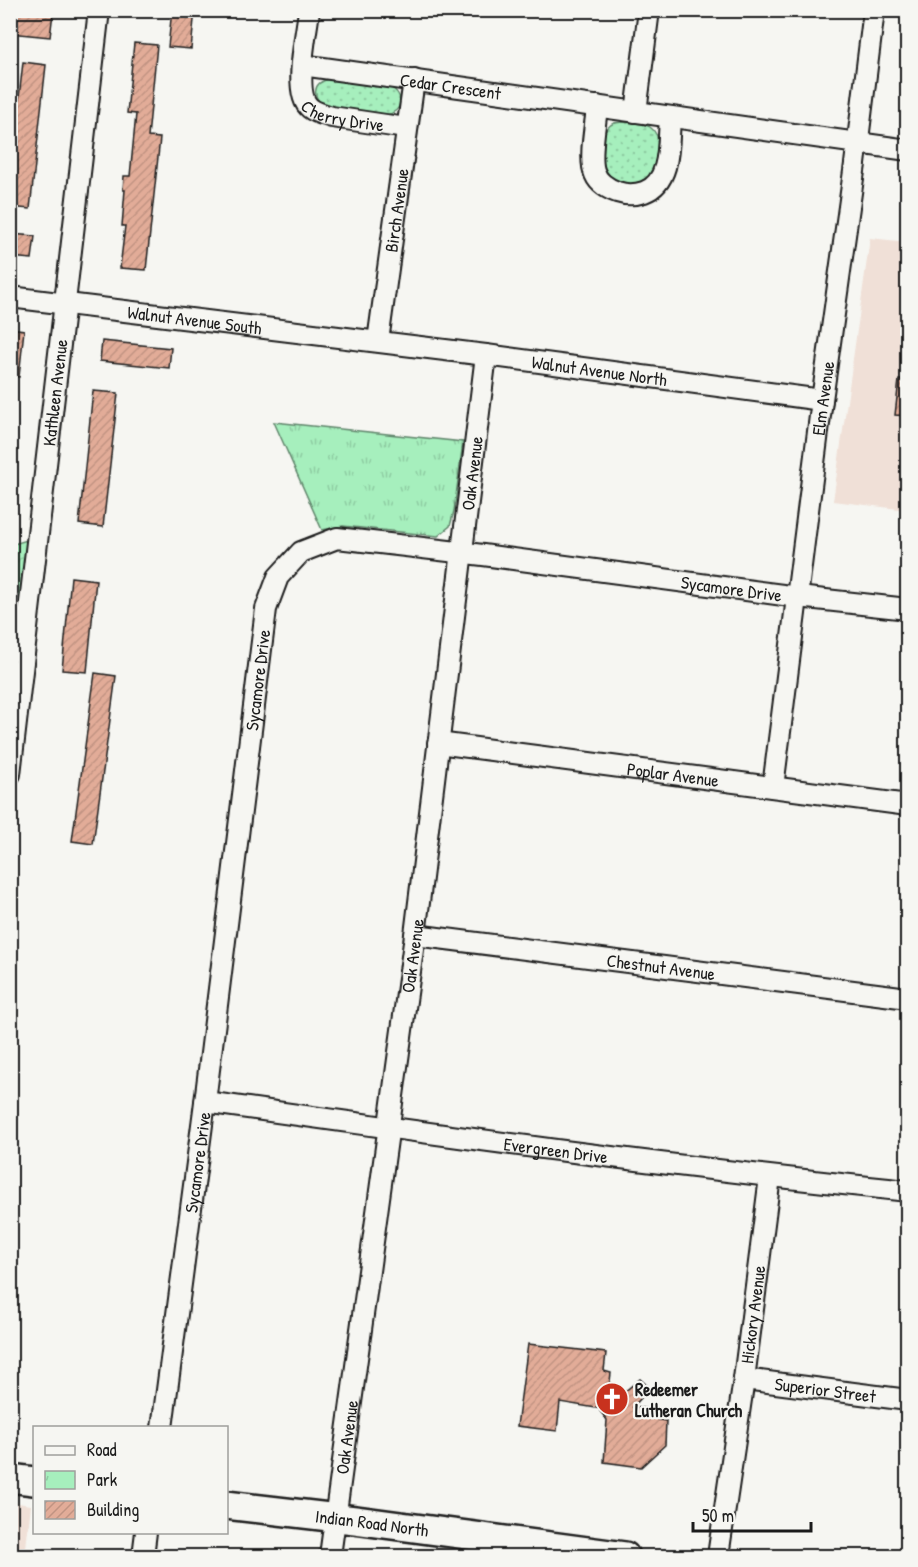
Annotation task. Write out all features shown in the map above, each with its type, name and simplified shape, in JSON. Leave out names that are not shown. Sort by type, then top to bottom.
[{"type":"main road","points":[[10,1478],[33,1481]]},
{"type":"main road","name":"Indian Road North","points":[[228,1505],[335,1518],[520,1550],[625,1557]]},
{"type":"street","name":"Kathleen Avenue","points":[[10,774],[99,10]]},
{"type":"street","name":"Cherry Drive","points":[[309,10],[300,84],[302,98],[309,107],[320,114],[332,117],[406,128]]},
{"type":"street","points":[[636,112],[649,10]]},
{"type":"street","name":"Elm Avenue","points":[[773,787],[874,10]]},
{"type":"street","name":"Cedar Crescent","points":[[302,65],[908,150]]},
{"type":"street","name":"Birch Avenue","points":[[378,341],[414,80]]},
{"type":"street","points":[[597,106],[593,152],[594,173],[602,184],[618,193],[639,194],[656,184],[662,175],[667,154],[670,117]]},
{"type":"street","name":"Walnut Avenue South","points":[[10,297],[378,341]]},
{"type":"street","name":"Walnut Avenue North","points":[[378,341],[822,400]]},
{"type":"street","name":"Oak Avenue","points":[[330,1557],[415,935],[486,355]]},
{"type":"street","name":"Sycamore Drive","points":[[162,1426],[267,609],[278,577],[301,552],[337,538],[908,609]]},
{"type":"street","name":"Poplar Avenue","points":[[438,743],[908,805]]},
{"type":"street","name":"Chestnut Avenue","points":[[415,935],[908,999]]},
{"type":"street","name":"Evergreen Drive","points":[[205,1102],[770,1177],[908,1191]]},
{"type":"street","name":"Hickory Avenue","points":[[718,1557],[770,1177]]},
{"type":"street","name":"Superior Street","points":[[744,1379],[908,1400]]},
{"type":"street","points":[[142,1557],[146,1534]]},
{"type":"shaded area","points":[[870,238],[907,242],[907,510],[833,501]]},
{"type":"shaded area","points":[[11,1502],[31,1505],[25,1556],[11,1556]]},
{"type":"green space","points":[[330,79],[390,87],[398,94],[399,107],[386,115],[326,107],[318,99],[316,91],[320,83]]},
{"type":"green space","points":[[623,122],[650,127],[657,137],[659,150],[654,169],[648,177],[638,183],[623,184],[613,180],[602,160],[601,149],[607,129],[614,123]]},
{"type":"green space","points":[[274,422],[463,442],[450,526],[438,536],[343,526],[322,530]]},
{"type":"green space","points":[[34,538],[13,653],[11,654],[10,545]]},
{"type":"building","points":[[10,10],[53,13],[50,37],[10,33]]},
{"type":"building","points":[[172,10],[195,10],[191,49],[168,47]]},
{"type":"building","points":[[134,43],[157,45],[148,137],[160,138],[146,270],[120,268],[125,226],[122,226],[124,176],[130,176],[136,114],[127,113]]},
{"type":"building","points":[[23,62],[46,65],[30,209],[10,207],[10,178]]},
{"type":"building","points":[[10,234],[35,236],[32,259],[10,257]]},
{"type":"building","points":[[10,328],[24,330],[19,377],[10,376]]},
{"type":"building","points":[[102,341],[171,348],[169,368],[100,361]]},
{"type":"building","points":[[899,380],[908,380],[908,416],[895,415]]},
{"type":"building","points":[[93,391],[118,393],[103,527],[79,524]]},
{"type":"building","points":[[71,577],[96,580],[87,672],[62,670]]},
{"type":"building","points":[[95,673],[116,676],[93,844],[72,841]]},
{"type":"building","name":"Redeemer Lutheran Church","points":[[528,1344],[606,1353],[604,1371],[611,1373],[607,1406],[640,1379],[650,1388],[633,1407],[658,1410],[659,1420],[666,1421],[665,1445],[641,1467],[604,1462],[607,1420],[600,1411],[602,1409],[560,1402],[557,1431],[517,1426]]},
{"type":"place","name":"Redeemer Lutheran Church","points":[[612,1399]]}]
